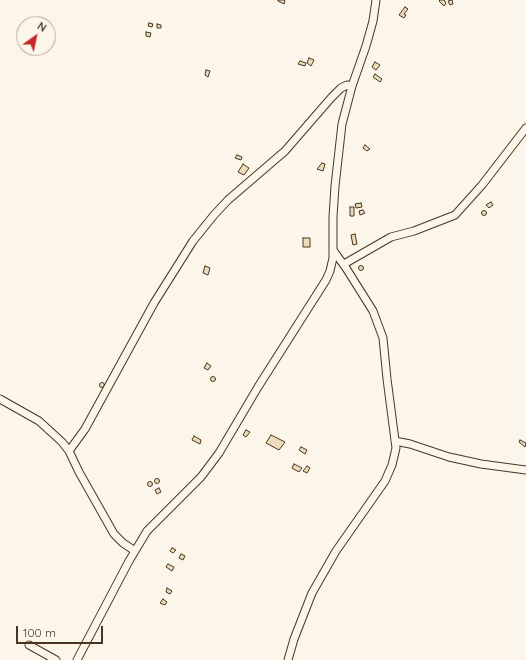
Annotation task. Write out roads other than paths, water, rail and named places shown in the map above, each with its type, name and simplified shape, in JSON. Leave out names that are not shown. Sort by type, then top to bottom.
[{"type":"street","points":[[77,660],[134,551],[147,532],[201,477],[219,453],[258,387],[326,280],[333,258],[332,217],[342,124],[352,86],[373,21],[376,0]]},
{"type":"street","points":[[69,451],[85,430],[154,303],[193,241],[228,200],[285,150],[341,88],[347,85],[352,86]]},
{"type":"street","points":[[344,264],[391,237],[414,231],[455,215],[478,189],[526,128]]},
{"type":"street","points":[[288,660],[304,613],[323,573],[340,545],[385,481],[395,456],[395,441],[383,338],[373,312],[344,264],[333,250]]},
{"type":"street","points":[[0,399],[39,421],[62,442],[69,451],[79,472],[114,534],[123,544],[134,551]]},
{"type":"street","points":[[395,441],[410,444],[449,457],[481,464],[526,470]]},
{"type":"street","points":[[29,645],[56,660]]}]
